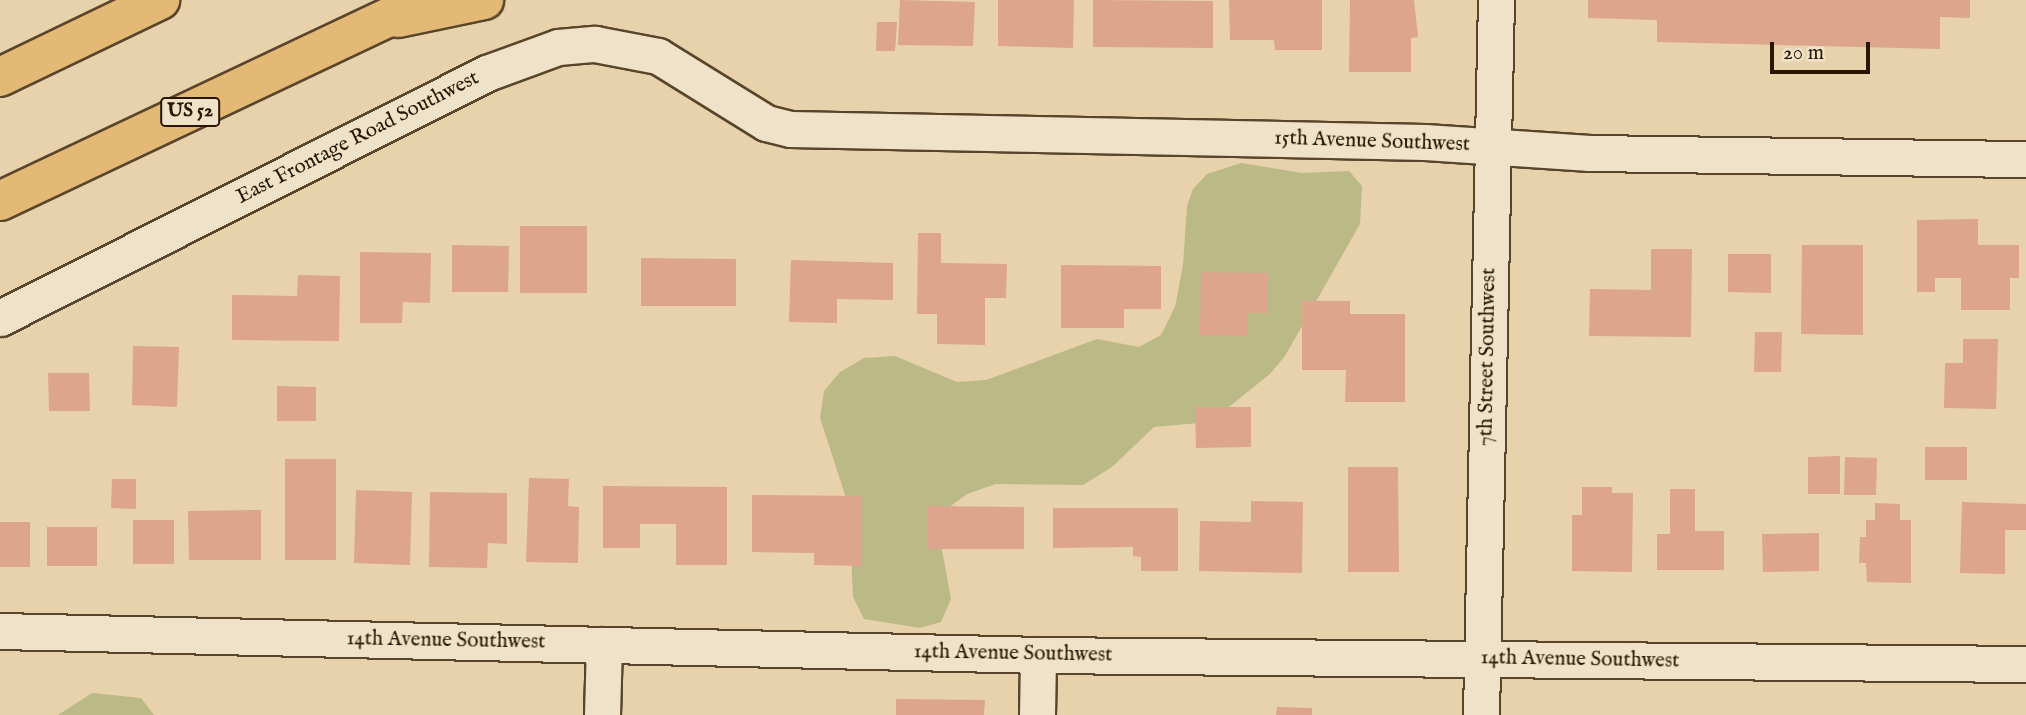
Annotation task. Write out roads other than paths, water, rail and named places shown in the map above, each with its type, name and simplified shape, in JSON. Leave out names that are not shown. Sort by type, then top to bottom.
[{"type":"highway","points":[[0,77],[160,0]]},
{"type":"highway","name":"US 52","points":[[0,201],[425,0]]},
{"type":"highway","points":[[379,22],[484,0]]},
{"type":"street","name":"7th Street Southwest","points":[[1481,715],[1496,0]]},
{"type":"street","name":"East Frontage Road Southwest","points":[[0,318],[522,58],[558,47],[623,46],[658,56],[724,99]]},
{"type":"street","name":"15th Avenue Southwest","points":[[724,99],[766,123],[814,130],[1493,146],[1590,153],[2026,159]]},
{"type":"street","name":"14th Avenue Southwest","points":[[0,631],[1038,655],[2026,664]]},
{"type":"street","points":[[602,715],[604,645]]},
{"type":"street","points":[[1037,715],[1038,655]]}]
